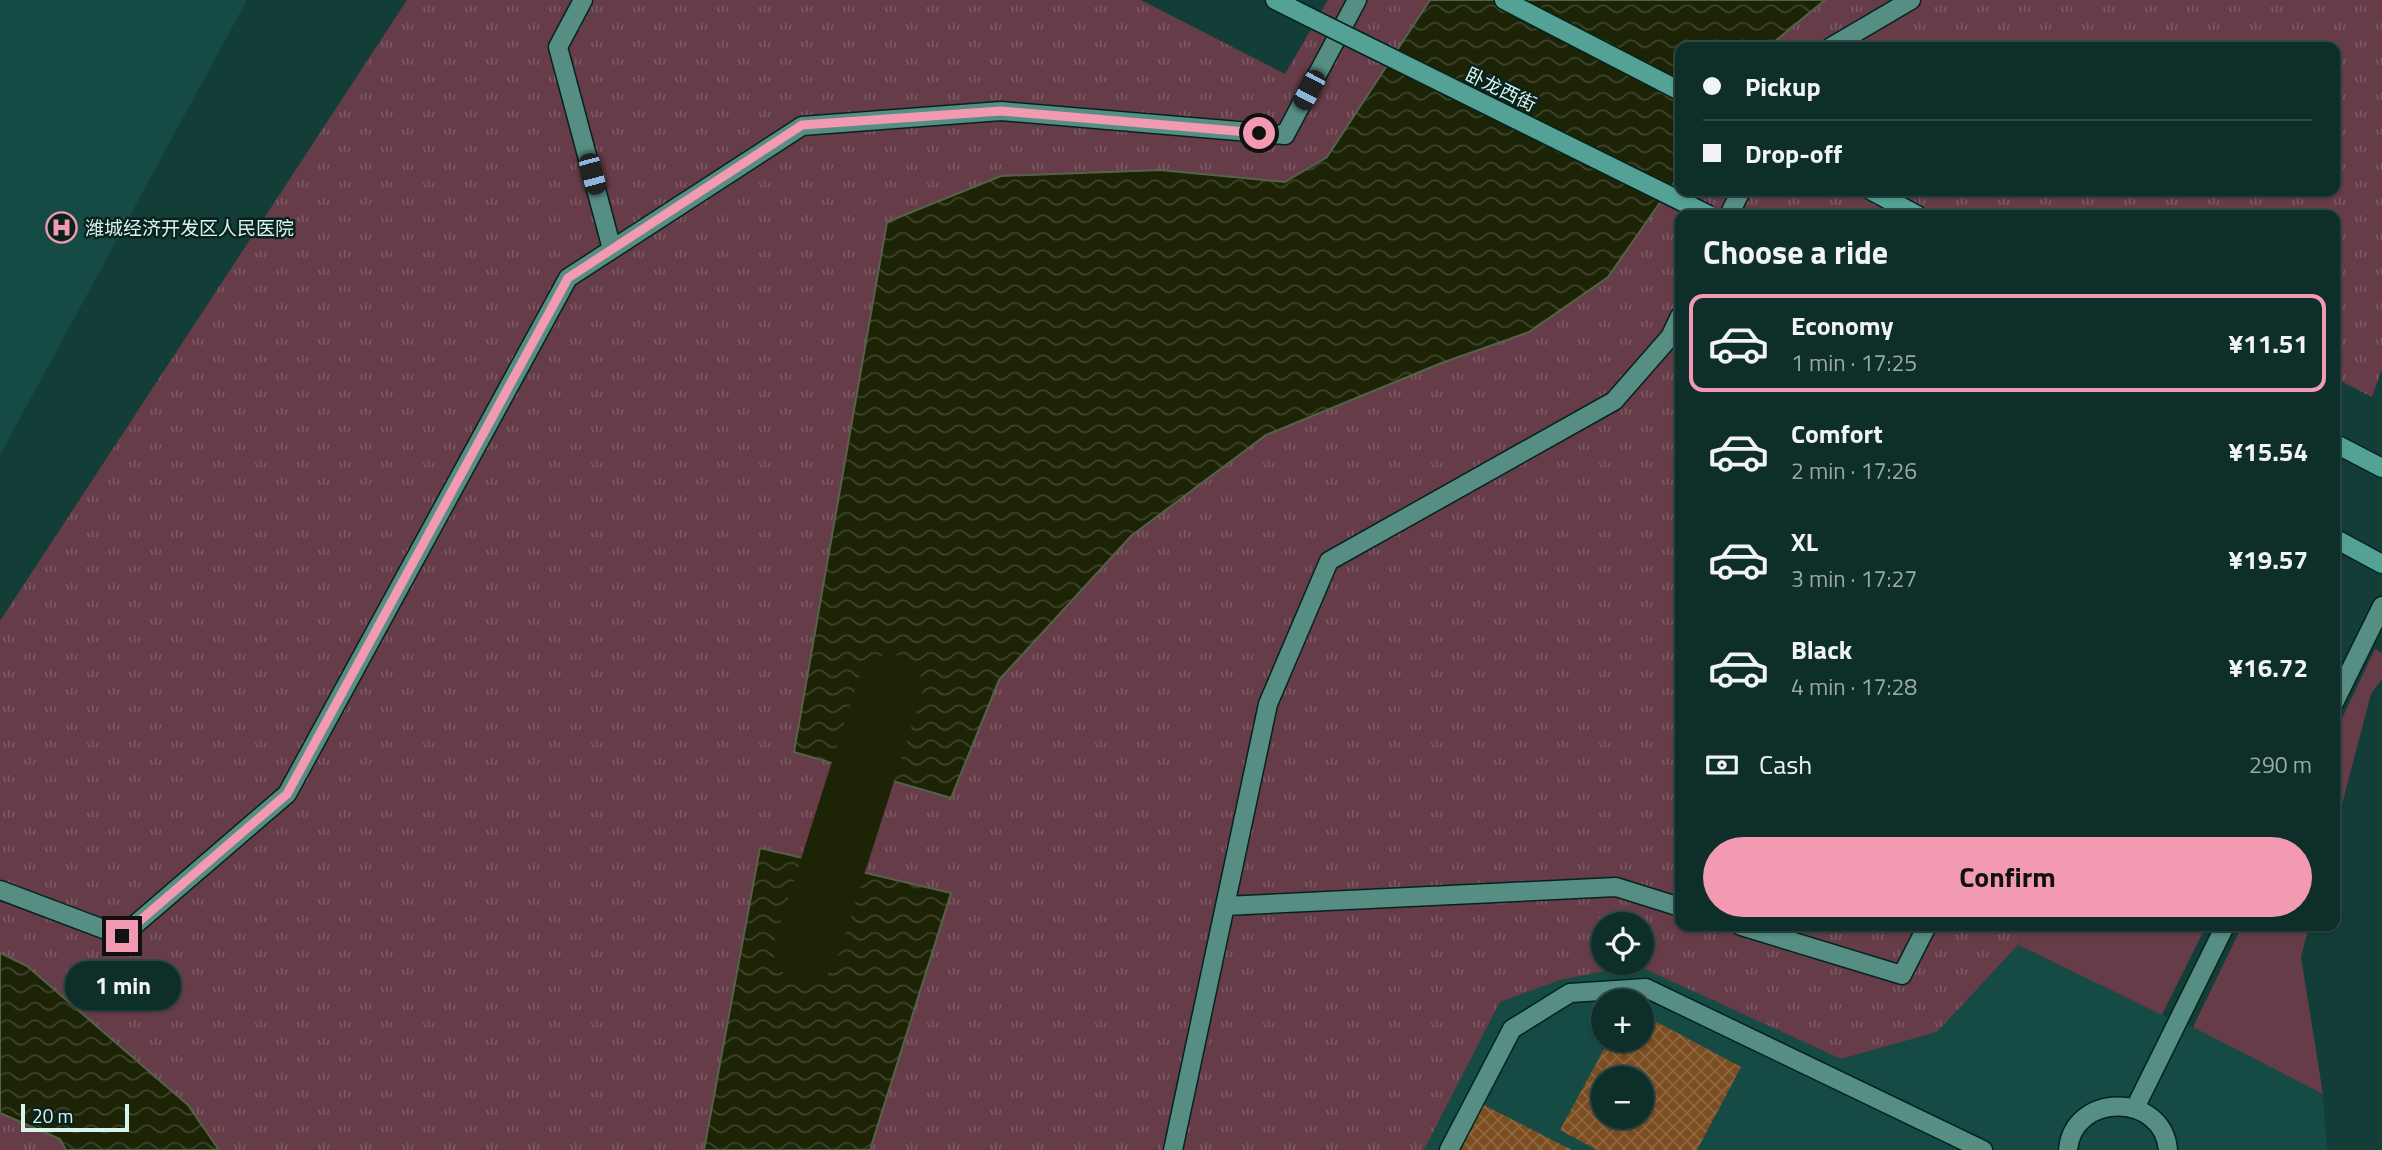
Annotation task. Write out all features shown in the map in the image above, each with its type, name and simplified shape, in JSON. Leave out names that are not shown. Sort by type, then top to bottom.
[{"type":"main road","name":"卧龙西街","points":[[1275,0],[1699,210]]},
{"type":"main road","points":[[1504,0],[1675,88]]},
{"type":"main road","points":[[1881,196],[1908,210]]},
{"type":"main road","points":[[2340,446],[2382,468]]},
{"type":"main road","points":[[2340,541],[2382,564]]},
{"type":"lane","points":[[583,0],[558,47],[612,249]]},
{"type":"lane","points":[[0,890],[122,936],[287,794],[568,278],[612,249],[802,125],[1001,111],[1285,135],[1357,0]]},
{"type":"lane","points":[[1840,42],[1911,0]]},
{"type":"lane","points":[[1173,1150],[1268,704],[1329,561],[1614,401],[1670,337],[1675,326]]},
{"type":"lane","points":[[2340,691],[2382,606]]},
{"type":"lane","points":[[1225,906],[1616,887],[1675,905]]},
{"type":"lane","points":[[1757,931],[1902,975],[1924,931]]},
{"type":"lane","points":[[2135,1108],[2223,931]]},
{"type":"lane","points":[[1449,1150],[1512,1029],[1570,993],[1646,989],[1983,1150]]},
{"type":"lane","points":[[2068,1150],[2075,1128],[2087,1115],[2119,1105],[2135,1108],[2150,1116],[2161,1129],[2168,1150]]},
{"type":"shaded area","name":"潍城经济开发区人民医院","points":[[0,0],[247,0],[0,455]]},
{"type":"shaded area","points":[[2018,945],[2162,1015],[2205,1032],[2323,1094],[2327,1150],[1424,1150],[1500,1002],[1560,980],[1591,974],[1654,973],[1841,1059],[1937,1032]]},
{"type":"green space","points":[[407,0],[1141,0],[1285,74],[1328,0],[2382,0],[2382,369],[2372,397],[2340,381],[2340,210],[1675,210],[1675,931],[2025,931],[2018,945],[1937,1032],[1841,1059],[1654,973],[1654,912],[1591,912],[1591,974],[1560,980],[1500,1002],[1424,1150],[0,1150],[0,621]]},
{"type":"green space","points":[[2375,649],[2382,653],[2382,679],[2371,694],[2340,812],[2340,722]]},
{"type":"green space","points":[[2025,931],[2204,931],[2162,1015],[2018,945]]},
{"type":"green space","points":[[2240,931],[2308,931],[2301,957],[2323,1094],[2193,1027]]},
{"type":"water","points":[[1430,0],[1825,0],[1774,42],[1675,42],[1675,181],[1608,277],[1529,332],[1439,364],[1266,435],[1131,536],[999,680],[951,798],[794,752],[887,222],[1001,176],[1160,170],[1285,182],[1327,157]]},
{"type":"water","points":[[760,848],[951,893],[870,1150],[704,1150]]},
{"type":"water","points":[[0,953],[27,966],[188,1105],[219,1150],[66,1150],[60,1139],[0,1113]]},
{"type":"building","points":[[1654,1020],[1741,1067],[1697,1150],[1597,1150],[1560,1130],[1591,1073],[1591,1129],[1654,1129],[1654,1066],[1595,1066],[1602,1052],[1654,1052]]},
{"type":"building","points":[[1482,1104],[1572,1150],[1459,1150]]},
{"type":"waterway","points":[[806,950],[890,687]]},
{"type":"place","name":"潍城经济开发区人民医院","points":[[62,228]]},
{"type":"route","points":[[122,936],[287,794],[568,278],[802,125],[1001,111],[1259,133]]}]
